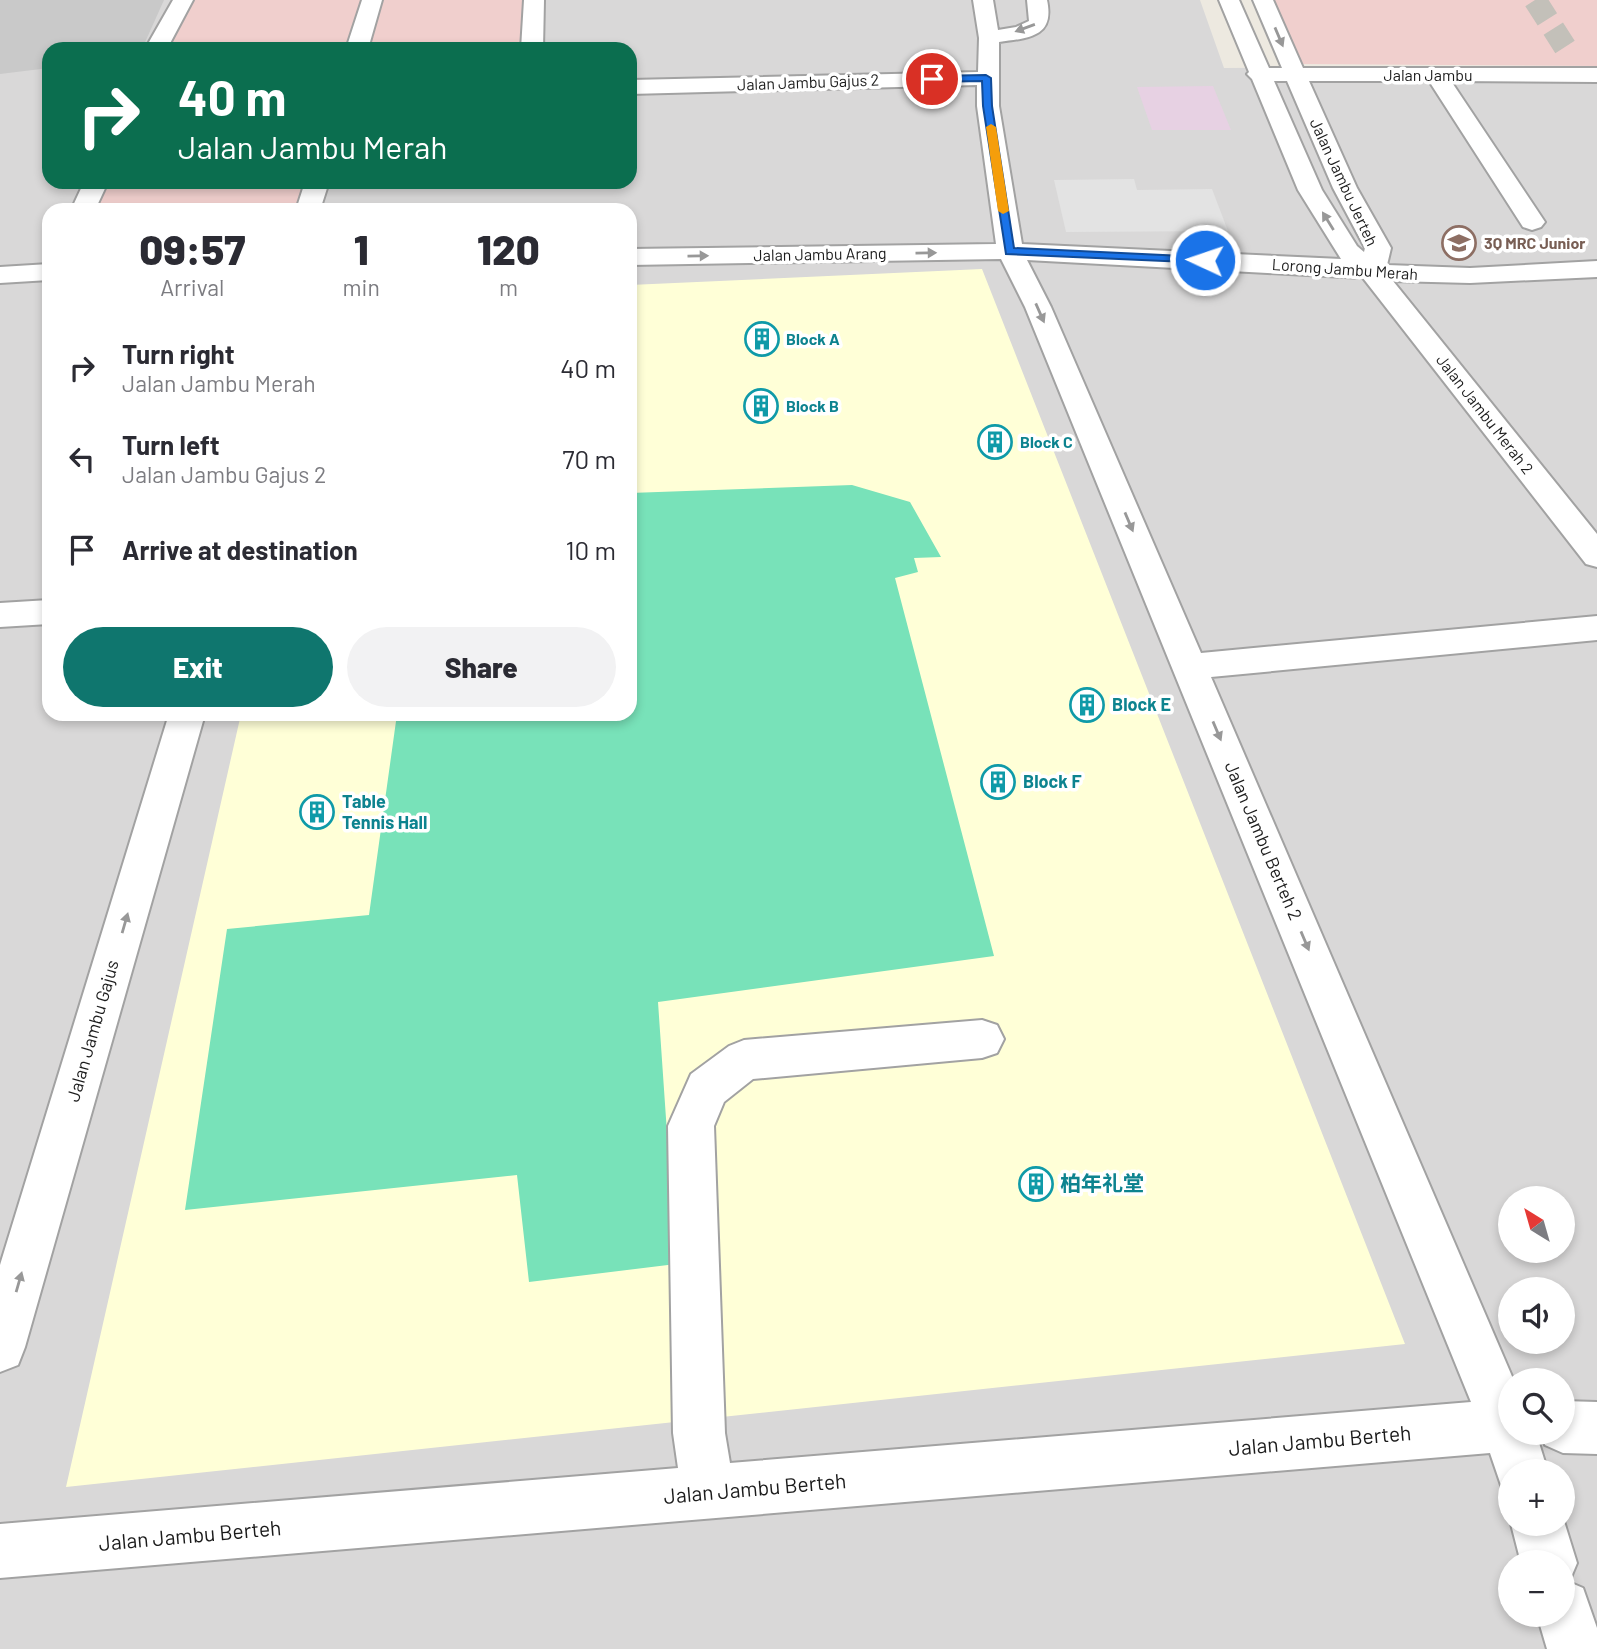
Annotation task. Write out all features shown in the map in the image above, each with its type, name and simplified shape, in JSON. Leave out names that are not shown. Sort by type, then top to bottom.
[{"type":"street","points":[[160,42],[183,0]]},
{"type":"street","points":[[359,42],[372,0]]},
{"type":"street","points":[[532,42],[534,0]]},
{"type":"street","name":"Jalan Jambu Berteh 2","points":[[983,0],[989,38],[986,78],[988,106],[1010,251],[1038,307],[1498,1404]]},
{"type":"street","points":[[989,38],[1031,28],[1038,23],[1040,16],[1037,0]]},
{"type":"street","points":[[1211,0],[1232,7]]},
{"type":"street","name":"Jalan Jambu Jerteh","points":[[1232,7],[1258,74],[1310,190],[1347,251],[1372,272],[1378,248],[1345,188],[1263,0]]},
{"type":"street","points":[[1571,56],[1590,75]]},
{"type":"street","name":"Jalan Jambu","points":[[1258,74],[1590,75]]},
{"type":"street","points":[[1436,75],[1532,222]]},
{"type":"street","name":"Jalan Jambu Gajus 2","points":[[637,87],[986,78]]},
{"type":"street","name":"Lorong Jambu Merah","points":[[1010,251],[1344,267],[1372,272],[1475,277],[1597,269]]},
{"type":"street","name":"Jalan Jambu Arang","points":[[637,257],[1010,251]]},
{"type":"street","points":[[0,275],[42,272]]},
{"type":"street","name":"Jalan Jambu Merah 2","points":[[1372,272],[1597,556]]},
{"type":"street","points":[[0,615],[42,612]]},
{"type":"street","points":[[1190,667],[1597,628]]},
{"type":"street","name":"Jalan Jambu Gajus","points":[[0,1348],[185,721]]},
{"type":"street","points":[[708,1493],[699,1433],[691,1126],[707,1088],[744,1060],[982,1039]]},
{"type":"street","points":[[1575,1427],[1597,1428]]},
{"type":"street","name":"Jalan Jambu Berteh","points":[[0,1551],[708,1493],[1498,1439]]},
{"type":"street","points":[[1569,1627],[1575,1649]]},
{"type":"shaded area","points":[[0,0],[1200,0],[1224,68],[1597,66],[1597,1649],[0,1649]]},
{"type":"shaded area","points":[[0,0],[164,0],[145,42],[42,42],[42,69],[0,74]]},
{"type":"shaded area","points":[[192,0],[528,0],[525,42],[171,42]]},
{"type":"shaded area","points":[[1273,0],[1597,0],[1597,66],[1300,64]]},
{"type":"shaded area","points":[[1213,86],[1231,130],[1152,130],[1137,87]]},
{"type":"shaded area","points":[[1134,179],[1137,190],[1212,189],[1228,231],[1066,232],[1054,180]]},
{"type":"shaded area","points":[[101,189],[303,189],[298,203],[95,203]]},
{"type":"shaded area","points":[[982,269],[1405,1344],[66,1487],[239,721],[637,721],[637,285]]},
{"type":"green space","points":[[852,485],[910,502],[941,557],[914,558],[918,572],[895,578],[994,956],[658,1002],[676,1264],[529,1282],[517,1175],[185,1210],[227,929],[369,915],[396,721],[637,721],[637,493]]},
{"type":"tunnel","points":[[1535,0],[1565,47]]},
{"type":"slow traffic","points":[[991,127],[1003,211]]},
{"type":"place","name":"3Q MRC Junior","points":[[1459,243]]},
{"type":"place","name":"Block A","points":[[762,339]]},
{"type":"place","name":"Block B","points":[[761,406]]},
{"type":"place","name":"Block C","points":[[995,442]]},
{"type":"place","name":"Block E","points":[[1087,705]]},
{"type":"place","name":"Block F","points":[[998,782]]},
{"type":"place","name":"Table Tennis Hall","points":[[317,812]]},
{"type":"place","name":"柏年礼堂","points":[[1036,1184]]},
{"type":"route","points":[[932,79],[986,78],[1010,251],[1205,260]]}]
